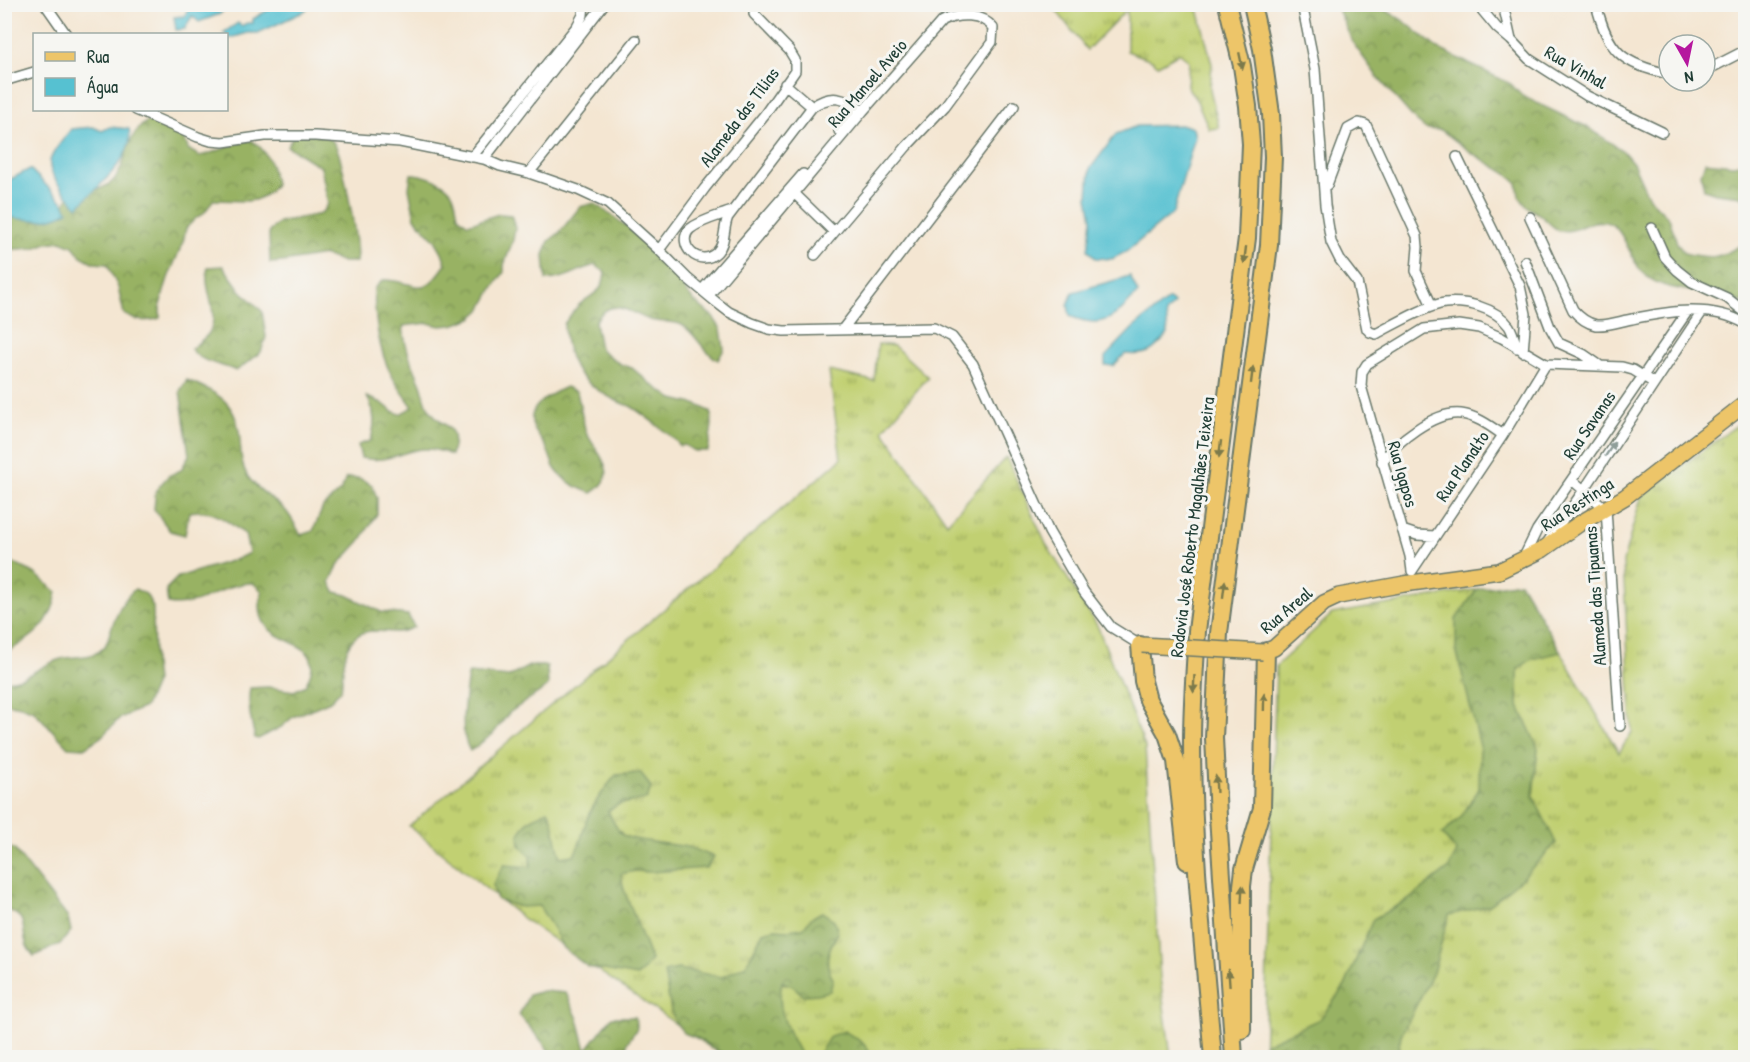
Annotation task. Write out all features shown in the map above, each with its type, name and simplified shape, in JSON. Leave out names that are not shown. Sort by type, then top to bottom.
[{"type":"highway","name":"Rodovia José Roberto Magalhães Teixeira","points":[[1213,1058],[1195,826],[1193,687],[1197,631],[1247,238],[1251,144],[1242,66],[1227,4]]},
{"type":"highway","points":[[1234,1058],[1218,816],[1215,717],[1219,633],[1269,245],[1273,157],[1272,114],[1252,4]]},
{"type":"highway","points":[[1141,645],[1143,681],[1149,700],[1167,734],[1176,761],[1209,1018]]},
{"type":"highway","points":[[1242,1058],[1242,886],[1244,869],[1262,808],[1264,652]]},
{"type":"main road","name":"Rua Restinga","points":[[1408,578],[1499,572],[1523,560],[1625,497],[1746,403]]},
{"type":"main road","name":"Rua Areal","points":[[1264,652],[1281,644],[1324,603],[1339,596],[1408,578]]},
{"type":"main road","points":[[1141,645],[1264,652]]},
{"type":"street","points":[[45,4],[65,33]]},
{"type":"street","points":[[472,157],[577,26],[583,15],[584,4]]},
{"type":"street","points":[[484,159],[604,4]]},
{"type":"street","name":"Alameda das Tilias","points":[[659,250],[795,69],[795,60],[783,43],[756,18],[753,11],[756,4]]},
{"type":"street","points":[[1302,4],[1315,69],[1325,205],[1331,242],[1340,260],[1357,282],[1367,329],[1376,333],[1432,306],[1444,303],[1482,307],[1498,316],[1509,326],[1520,350],[1546,364],[1622,367],[1643,375],[1654,383]]},
{"type":"street","name":"Rua Vinhal","points":[[1477,4],[1497,28],[1529,59],[1587,96],[1662,132]]},
{"type":"street","points":[[1503,4],[1511,40]]},
{"type":"street","points":[[1596,4],[1603,30],[1611,46],[1623,57],[1639,66],[1657,71]]},
{"type":"street","name":"Rua Manoel Aveio","points":[[705,293],[794,193],[860,109],[942,21],[953,16],[974,16],[988,21],[993,28],[992,42],[945,106],[907,146],[815,255]]},
{"type":"street","points":[[529,173],[636,40]]},
{"type":"street","points":[[1717,64],[1746,50]]},
{"type":"street","points":[[4,81],[33,72]]},
{"type":"street","points":[[785,84],[812,107]]},
{"type":"street","points":[[705,293],[860,109],[841,98],[830,98],[812,107],[732,211],[724,226],[720,248],[716,254],[705,258],[695,256],[686,244],[688,230],[732,211]]},
{"type":"street","points":[[842,330],[1014,106]]},
{"type":"street","points":[[138,111],[198,137],[217,142],[265,136],[315,136],[400,142],[484,159],[578,190],[608,204],[687,278],[729,312],[769,329],[784,331],[934,328],[952,337],[973,364],[1039,511],[1065,562],[1101,617],[1111,627],[1141,645]]},
{"type":"street","points":[[1325,190],[1348,129],[1359,123],[1366,125],[1417,236],[1416,271],[1432,306]]},
{"type":"street","points":[[1457,158],[1520,286],[1526,314],[1520,350]]},
{"type":"street","points":[[794,193],[834,232]]},
{"type":"street","points":[[1530,217],[1574,310],[1580,318],[1598,325],[1660,313],[1717,312],[1746,324]]},
{"type":"street","points":[[1652,228],[1665,257],[1677,270],[1692,282],[1727,298],[1746,314]]},
{"type":"street","points":[[1525,261],[1550,327],[1559,343],[1583,354],[1599,365]]},
{"type":"street","name":"Rua Savanas","points":[[1523,560],[1537,531],[1687,312]]},
{"type":"street","name":"Rua Savanas","points":[[1542,550],[1702,312]]},
{"type":"street","name":"Rua Igapos","points":[[1408,578],[1410,556],[1362,386],[1362,372],[1367,364],[1424,329],[1459,325],[1479,328],[1520,350]]},
{"type":"street","name":"Rua Planalto","points":[[1408,578],[1503,435],[1546,364]]},
{"type":"street","points":[[1382,462],[1400,442],[1437,417],[1448,414],[1461,414],[1479,419],[1503,435]]},
{"type":"street","name":"Alameda das Tipuanas","points":[[1572,480],[1606,508],[1620,726]]},
{"type":"street","points":[[1402,530],[1417,535],[1435,536]]},
{"type":"green space","points":[[1052,5],[1197,5],[1212,64],[1210,89],[1219,128],[1209,129],[1197,101],[1187,86],[1189,61],[1179,53],[1158,65],[1152,60],[1127,51],[1127,9],[1087,50]]},
{"type":"green space","points":[[1336,5],[1381,5],[1437,48],[1511,84],[1522,96],[1587,127],[1623,151],[1633,163],[1649,198],[1669,218],[1677,243],[1684,253],[1716,256],[1745,243],[1745,303],[1662,285],[1647,277],[1637,266],[1620,233],[1606,222],[1601,221],[1572,230],[1558,231],[1539,214],[1527,207],[1519,196],[1517,183],[1507,174],[1472,153],[1441,130],[1426,129],[1416,121],[1379,79],[1353,43]]},
{"type":"green space","points":[[148,121],[161,122],[184,135],[188,149],[199,156],[251,140],[262,149],[268,159],[275,184],[269,192],[255,200],[213,200],[205,212],[186,228],[160,305],[160,318],[146,321],[133,319],[124,314],[118,287],[107,264],[94,263],[81,256],[73,246],[61,241],[34,248],[5,250],[4,215],[63,207],[69,196],[106,186],[118,174],[133,137]]},
{"type":"green space","points":[[294,135],[320,135],[334,143],[349,201],[357,254],[356,262],[343,262],[324,255],[270,263],[269,232],[279,222],[321,214],[328,204],[321,167],[287,146]]},
{"type":"green space","points":[[1705,162],[1733,165],[1745,163],[1745,200],[1742,196],[1704,189],[1701,174]]},
{"type":"green space","points":[[411,174],[421,175],[447,187],[454,197],[458,216],[468,224],[499,214],[511,215],[515,227],[513,240],[504,265],[504,272],[481,310],[472,318],[453,325],[440,326],[428,323],[403,326],[407,349],[428,407],[452,432],[451,455],[425,449],[385,458],[361,458],[358,445],[370,441],[374,424],[372,407],[367,397],[400,414],[413,407],[394,380],[383,356],[376,323],[374,289],[383,280],[424,286],[438,276],[446,264],[435,240],[415,218],[409,188]]},
{"type":"green space","points":[[594,203],[664,257],[680,277],[685,290],[713,317],[721,329],[724,349],[718,360],[687,328],[678,323],[650,320],[614,307],[607,309],[595,322],[600,349],[620,364],[632,368],[673,399],[698,405],[711,412],[712,425],[708,451],[695,451],[684,445],[680,446],[670,435],[636,410],[595,388],[578,372],[572,362],[565,339],[564,324],[580,304],[600,289],[605,272],[595,265],[565,277],[546,280],[544,255],[549,241],[559,233],[580,207]]},
{"type":"green space","points":[[223,266],[241,291],[262,311],[266,337],[261,352],[236,371],[201,358],[191,349],[209,333],[212,325],[213,317],[207,284],[208,267]]},
{"type":"green space","points":[[878,344],[894,346],[928,377],[883,430],[947,523],[1006,457],[1046,544],[1097,625],[1145,747],[1160,978],[1171,1057],[724,1057],[525,920],[409,826],[841,459],[829,371],[874,381]]},
{"type":"green space","points":[[187,380],[217,395],[231,408],[238,428],[242,459],[248,477],[256,487],[286,511],[301,535],[313,531],[323,507],[341,490],[346,478],[359,478],[372,485],[377,498],[377,514],[360,541],[339,564],[330,582],[335,592],[347,595],[381,612],[408,615],[414,627],[398,632],[373,631],[355,638],[346,653],[341,690],[330,701],[293,717],[281,727],[258,739],[255,738],[250,713],[250,688],[268,687],[294,691],[306,685],[312,666],[310,656],[303,649],[272,632],[264,623],[260,610],[262,591],[253,583],[232,587],[191,603],[168,604],[166,589],[178,577],[237,559],[249,553],[245,534],[226,520],[206,512],[189,512],[185,535],[170,531],[154,509],[156,490],[168,476],[181,470],[189,455],[180,391]]},
{"type":"green space","points":[[566,387],[577,392],[585,429],[604,462],[606,470],[606,477],[602,485],[592,493],[571,483],[557,472],[532,422],[533,412],[538,404]]},
{"type":"green space","points":[[1745,419],[1745,1057],[1264,1058],[1276,666],[1332,614],[1520,582],[1619,753],[1632,732],[1623,562],[1641,497]]},
{"type":"green space","points":[[5,559],[34,573],[57,592],[51,613],[45,622],[32,636],[5,653]]},
{"type":"green space","points":[[1520,582],[1561,652],[1532,659],[1518,669],[1518,704],[1538,748],[1533,796],[1556,843],[1522,878],[1490,905],[1449,915],[1433,973],[1401,1035],[1397,1057],[1264,1057],[1264,1044],[1320,1019],[1345,986],[1373,919],[1408,900],[1448,869],[1457,852],[1442,834],[1461,817],[1479,789],[1480,746],[1456,649],[1456,619],[1477,589]]},
{"type":"green space","points":[[135,589],[146,594],[153,607],[156,681],[145,707],[120,718],[101,737],[84,748],[68,747],[34,711],[5,703],[5,681],[27,676],[61,659],[90,655],[101,650],[106,644],[120,607]]},
{"type":"green space","points":[[529,666],[547,666],[548,686],[509,713],[493,734],[470,751],[466,743],[463,724],[469,673],[509,677]]},
{"type":"green space","points":[[640,773],[651,787],[647,799],[619,804],[608,811],[621,833],[634,839],[688,847],[714,857],[706,868],[635,871],[621,874],[623,887],[651,960],[637,976],[588,967],[563,948],[539,906],[521,907],[497,900],[493,885],[504,865],[531,867],[530,855],[520,846],[519,834],[528,821],[548,810],[553,821],[561,857],[574,855],[590,813],[607,785],[616,775]]},
{"type":"green space","points":[[4,847],[14,849],[68,918],[71,931],[60,944],[34,956],[27,945],[20,918],[5,909]]},
{"type":"green space","points":[[822,912],[834,920],[838,933],[828,956],[828,967],[833,979],[830,991],[803,995],[793,986],[782,982],[780,992],[784,1021],[802,1057],[728,1057],[697,1038],[684,1033],[676,1023],[671,1011],[664,972],[678,969],[722,977],[746,965],[763,932],[803,928],[811,918]]},
{"type":"green space","points":[[543,991],[566,993],[578,1019],[586,1050],[612,1017],[635,1017],[637,1028],[627,1043],[626,1057],[553,1057],[519,1015],[529,995]]},
{"type":"green space","points":[[844,1031],[864,1045],[871,1057],[817,1057],[830,1036]]},
{"type":"water","points":[[200,5],[226,7],[220,14],[199,22],[192,16],[185,29],[176,30],[174,17],[185,16],[187,11]]},
{"type":"water","points":[[276,5],[305,5],[307,9],[258,33],[248,33],[228,39],[228,33],[223,33],[238,23],[241,26],[253,23],[253,19]]},
{"type":"water","points":[[1184,125],[1193,128],[1195,137],[1173,213],[1127,251],[1112,259],[1095,258],[1088,250],[1092,219],[1088,197],[1090,169],[1116,134],[1137,126]]},
{"type":"water","points":[[93,127],[102,131],[110,127],[129,129],[130,140],[126,151],[112,172],[78,207],[54,177],[51,171],[51,158],[71,129]]},
{"type":"water","points":[[30,169],[64,203],[68,211],[45,219],[5,217],[5,182]]},
{"type":"water","points":[[1130,276],[1138,293],[1116,314],[1108,319],[1092,322],[1070,316],[1068,305],[1073,292]]},
{"type":"water","points":[[1169,299],[1174,304],[1166,313],[1168,334],[1158,345],[1150,352],[1125,354],[1113,366],[1105,365],[1105,357],[1133,328]]}]
